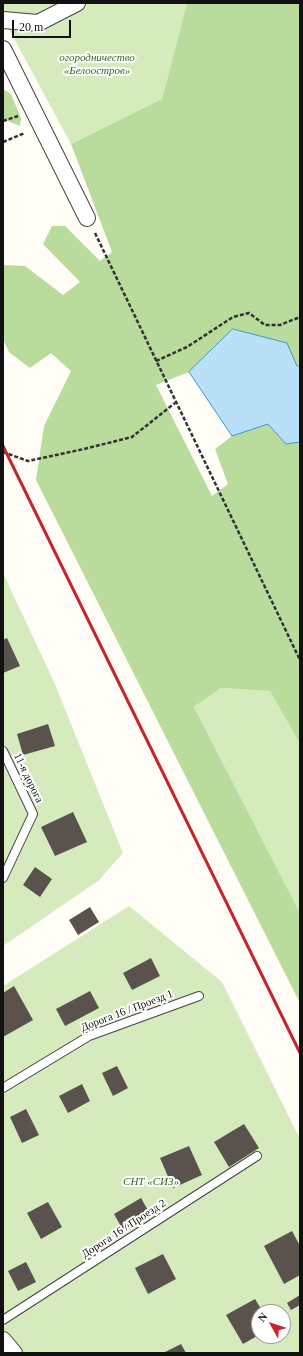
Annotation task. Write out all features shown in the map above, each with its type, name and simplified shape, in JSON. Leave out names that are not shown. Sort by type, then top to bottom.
[{"type":"street","points":[[3,20],[38,23],[77,3]]},
{"type":"street","points":[[3,49],[87,218]]},
{"type":"street","points":[[3,1340],[14,1353]]},
{"type":"lane","name":"11-я дорога","points":[[3,751],[33,814],[3,878]]},
{"type":"lane","name":"Дорога 16 / Проезд 1","points":[[3,1088],[89,1036],[199,996]]},
{"type":"lane","name":"Дорога 16 / Проезд 2","points":[[3,1320],[257,1156]]},
{"type":"path","points":[[3,142],[42,126]]},
{"type":"path","points":[[87,218],[300,660]]},
{"type":"path","points":[[156,361],[187,347],[233,318],[250,314],[265,325],[280,325],[300,317]]},
{"type":"path","points":[[3,452],[28,461],[132,437],[176,403]]},
{"type":"green space","name":"огородничество «Белоостров»","points":[[3,3],[187,3],[162,99],[71,144],[4,20]]},
{"type":"green space","points":[[187,3],[300,3],[300,366],[233,329],[189,372],[156,385],[212,496],[228,484],[215,449],[232,436],[268,424],[286,444],[300,442],[300,744],[270,691],[221,688],[194,707],[300,913],[300,1003],[36,480],[44,426],[71,371],[51,353],[30,368],[9,352],[3,339],[3,265],[25,266],[63,295],[80,282],[43,244],[52,226],[65,226],[100,261],[112,252],[71,144],[162,99]]},
{"type":"green space","points":[[3,89],[11,94],[21,118],[20,126],[3,119]]},
{"type":"green space","points":[[3,573],[54,682],[123,853],[98,881],[3,946]]},
{"type":"green space","points":[[221,688],[270,691],[300,744],[300,913],[194,707]]},
{"type":"green space","name":"СНТ «СИЗ»","points":[[129,906],[222,982],[300,1139],[300,1353],[15,1353],[3,1338],[3,986]]},
{"type":"water","points":[[233,329],[287,343],[297,366],[300,366],[300,442],[286,444],[268,424],[232,436],[189,372]]},
{"type":"building","points":[[7,638],[20,666],[3,673],[3,640]]},
{"type":"building","points":[[48,724],[55,746],[23,755],[17,734]]},
{"type":"building","points":[[73,812],[87,842],[55,856],[41,827]]},
{"type":"building","points":[[35,867],[52,879],[40,897],[23,885]]},
{"type":"building","points":[[90,907],[99,922],[78,935],[69,920]]},
{"type":"building","points":[[151,958],[160,976],[132,990],[123,973]]},
{"type":"building","points":[[14,986],[33,1020],[3,1037],[3,993]]},
{"type":"building","points":[[90,991],[99,1008],[65,1026],[56,1009]]},
{"type":"building","points":[[117,1066],[128,1088],[113,1096],[102,1073]]},
{"type":"building","points":[[82,1084],[90,1101],[68,1113],[59,1096]]},
{"type":"building","points":[[26,1109],[39,1135],[22,1143],[10,1117]]},
{"type":"building","points":[[244,1124],[259,1148],[229,1167],[214,1142]]},
{"type":"building","points":[[189,1146],[202,1175],[173,1188],[160,1158]]},
{"type":"building","points":[[141,1198],[150,1214],[123,1230],[114,1214]]},
{"type":"building","points":[[48,1202],[62,1227],[41,1239],[27,1213]]},
{"type":"building","points":[[292,1231],[300,1246],[300,1275],[284,1284],[264,1246]]},
{"type":"building","points":[[163,1254],[176,1279],[148,1294],[135,1268]]},
{"type":"building","points":[[26,1262],[36,1282],[18,1291],[8,1271]]},
{"type":"building","points":[[300,1295],[300,1305],[291,1310],[291,1304],[287,1303]]},
{"type":"building","points":[[255,1299],[258,1304],[251,1304],[251,1340],[243,1344],[226,1315]]},
{"type":"building","points":[[181,1344],[186,1353],[163,1353]]},
{"type":"railway","points":[[3,446],[300,1053]]}]
